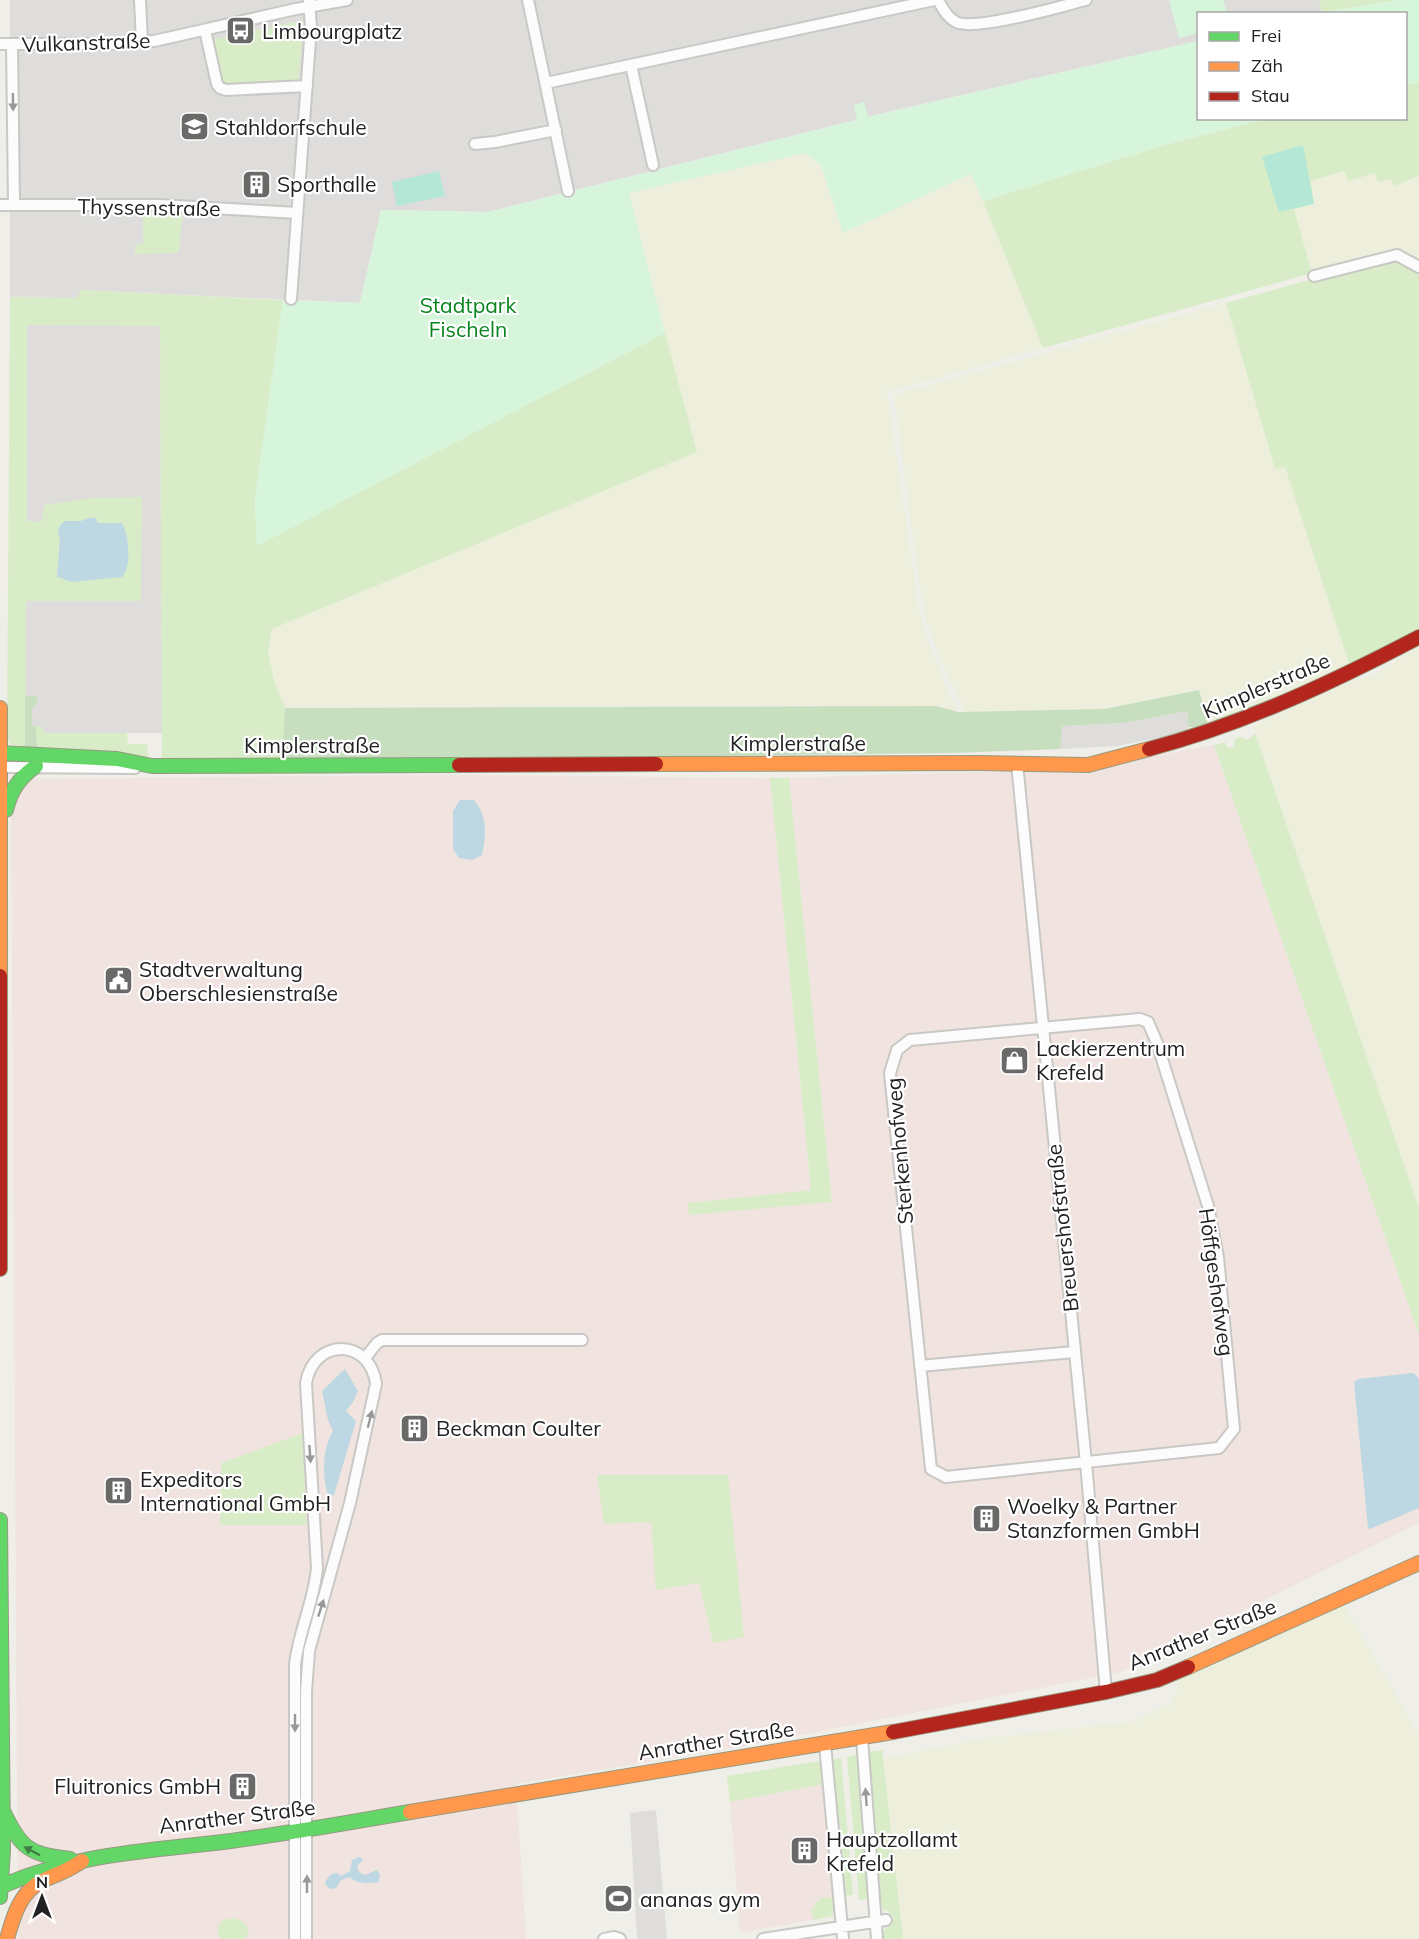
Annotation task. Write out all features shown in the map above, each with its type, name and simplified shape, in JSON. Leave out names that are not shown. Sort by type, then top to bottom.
[{"type":"main road","name":"Kimplerstraße","points":[[0,753],[117,759],[152,766],[1017,763],[1088,765],[1188,739],[1255,715],[1364,666],[1419,636]]},
{"type":"main road","points":[[0,708],[0,1269]]},
{"type":"main road","points":[[0,831],[13,787],[21,777],[36,766]]},
{"type":"main road","points":[[0,1520],[3,1811],[0,1891]]},
{"type":"main road","name":"Anrather Straße","points":[[0,1891],[35,1872],[82,1860],[134,1851],[223,1842],[301,1830],[862,1738],[1106,1692],[1157,1680],[1419,1563]]},
{"type":"main road","points":[[3,1811],[15,1838],[34,1853],[46,1857],[82,1860]]},
{"type":"main road","points":[[7,1939],[16,1908],[28,1892],[40,1881],[66,1872],[82,1860]]},
{"type":"street","points":[[140,0],[142,42]]},
{"type":"street","name":"Vulkanstraße","points":[[0,44],[142,42],[205,30],[309,3],[347,0]]},
{"type":"street","points":[[528,0],[568,191]]},
{"type":"street","points":[[546,83],[936,0],[945,14],[965,25],[1005,19],[1086,0]]},
{"type":"street","points":[[291,298],[311,27],[309,3]]},
{"type":"street","points":[[205,30],[217,84],[220,88],[226,90],[307,86]]},
{"type":"street","points":[[12,44],[14,206]]},
{"type":"street","points":[[631,65],[652,165]]},
{"type":"street","points":[[475,144],[556,130]]},
{"type":"street","name":"Thyssenstraße","points":[[0,206],[160,205],[297,213]]},
{"type":"street","points":[[1314,276],[1397,255],[1419,267]]},
{"type":"street","name":"Breuershofstraße","points":[[1017,763],[1086,1463],[1106,1692]]},
{"type":"street","name":"Kimplerstraße","points":[[0,767],[144,768],[152,766]]},
{"type":"street","name":"Höffgeshofweg","points":[[1042,1028],[1140,1019],[1148,1022],[1167,1071],[1192,1150],[1208,1206],[1218,1257],[1234,1429],[1219,1448],[1086,1463]]},
{"type":"street","name":"Sterkenhofweg","points":[[1042,1028],[910,1040],[897,1050],[890,1073],[931,1469],[946,1477],[1086,1463]]},
{"type":"street","points":[[365,1358],[382,1340],[582,1340]]},
{"type":"street","points":[[301,1664],[338,1551],[374,1401],[375,1374],[365,1358],[354,1351],[336,1350],[320,1356],[312,1363],[308,1372],[306,1400],[318,1568],[300,1633],[301,1830],[306,1939]]},
{"type":"street","points":[[920,1366],[1074,1352]]},
{"type":"street","points":[[862,1738],[881,1922],[877,1939]]},
{"type":"street","points":[[825,1744],[843,1939]]},
{"type":"street","points":[[295,1939],[301,1830]]},
{"type":"street","points":[[763,1939],[881,1922]]},
{"type":"street","points":[[604,1939],[614,1937],[620,1939]]},
{"type":"shaded area","points":[[10,0],[1319,0],[1322,12],[1197,12],[1197,41],[896,110],[488,212],[381,210],[360,303],[81,290],[78,298],[10,297]]},
{"type":"shaded area","points":[[27,325],[160,325],[162,733],[45,733],[32,726],[32,708],[37,697],[25,696],[26,601],[41,522],[27,521]]},
{"type":"shaded area","points":[[1187,711],[1186,732],[1118,746],[1060,749],[1061,726],[1124,723]]},
{"type":"shaded area","points":[[1214,745],[1419,1335],[1419,1523],[1121,1672],[756,1744],[516,1784],[526,1939],[18,1939],[11,807],[26,779],[443,775],[770,778],[811,1191],[688,1203],[832,1201],[789,778],[1038,770],[1106,765]],"holes":[[[597,1475],[728,1475],[713,1642],[699,1583],[651,1522]]]},
{"type":"shaded area","points":[[824,1784],[834,1900],[833,1916],[740,1933],[730,1802]]},
{"type":"shaded area","points":[[656,1810],[667,1939],[637,1939],[630,1813]]},
{"type":"green space","points":[[1169,0],[1223,0],[1227,12],[1197,12],[1197,33],[1179,38]]},
{"type":"green space","points":[[1319,0],[1401,0],[1322,12]]},
{"type":"green space","points":[[1401,0],[1419,0],[1419,82],[1407,85],[1407,12],[1323,12]]},
{"type":"green space","name":"Limbourgplatz","points":[[304,20],[298,82],[222,85],[211,40]]},
{"type":"green space","name":"Stadtpark Fischeln","points":[[1197,41],[1197,120],[1261,120],[1168,144],[983,201],[971,174],[843,233],[821,166],[806,153],[629,193],[665,333],[257,546],[255,498],[283,300],[360,303],[381,210],[489,212],[857,120],[854,105],[864,102],[868,117]]},
{"type":"green space","points":[[1419,82],[1419,176],[1394,186],[1391,179],[1378,182],[1375,173],[1348,181],[1344,171],[1311,181],[1314,204],[1294,209],[1312,273],[1043,348],[983,201],[1168,144],[1261,120],[1407,120],[1407,85]]},
{"type":"green space","points":[[1303,145],[1314,204],[1279,212],[1262,157]]},
{"type":"green space","points":[[806,153],[821,166],[843,232],[972,174],[1043,348],[887,392],[919,611],[927,639],[957,712],[936,706],[285,708],[274,681],[268,651],[272,629],[696,452],[629,193]]},
{"type":"green space","points":[[439,171],[445,196],[397,206],[392,182]]},
{"type":"green space","points":[[1345,171],[1348,181],[1375,173],[1392,179],[1395,186],[1419,176],[1419,264],[1312,273],[1293,209],[1314,204],[1310,181]]},
{"type":"green space","points":[[136,211],[183,213],[177,253],[135,254],[135,245],[143,244],[143,217],[136,216]]},
{"type":"green space","points":[[1397,258],[1419,270],[1419,632],[1350,667],[1285,467],[1275,469],[1226,303],[1363,265]]},
{"type":"green space","points":[[81,290],[283,300],[255,498],[257,545],[665,333],[697,452],[272,629],[268,651],[274,681],[285,708],[282,761],[162,761],[160,326],[27,325],[27,521],[41,522],[45,505],[92,498],[142,497],[141,601],[26,601],[25,747],[10,744],[7,737],[10,297],[77,298]],"holes":[[[96,518],[97,523],[107,523],[127,533],[128,555],[56,574],[65,521]]]},
{"type":"green space","points":[[1226,303],[1275,469],[1285,467],[1350,667],[1209,727],[1199,690],[1104,709],[964,712],[932,638],[924,610],[894,395]]},
{"type":"green space","points":[[1419,646],[1419,1208],[1253,726],[1353,680],[1370,677]]},
{"type":"green space","points":[[1199,690],[1209,727],[1188,727],[1187,711],[1124,723],[1062,726],[1060,749],[952,753],[282,761],[285,708],[936,706],[958,712],[1104,709]]},
{"type":"green space","points":[[25,696],[37,696],[38,700],[32,708],[32,726],[36,726],[37,748],[25,747]]},
{"type":"green space","points":[[36,726],[41,726],[45,733],[127,733],[128,744],[147,744],[148,756],[147,758],[117,751],[37,748]]},
{"type":"green space","points":[[1255,733],[1419,1208],[1419,1335],[1214,745],[1225,742],[1227,747],[1232,748],[1235,739],[1239,737],[1248,740]]},
{"type":"green space","points":[[770,778],[789,778],[832,1202],[689,1215],[688,1203],[811,1190]]},
{"type":"green space","points":[[303,1433],[306,1525],[220,1525],[221,1463]]},
{"type":"green space","points":[[597,1475],[728,1475],[744,1637],[713,1643],[699,1583],[656,1590],[651,1522],[604,1524]]},
{"type":"green space","points":[[1338,1594],[1419,1735],[1419,1939],[903,1939],[883,1758],[987,1738],[1135,1721],[1169,1704],[1179,1687],[1173,1668]]},
{"type":"green space","points":[[883,1750],[903,1939],[881,1939],[882,1932],[892,1924],[893,1915],[889,1915],[889,1910],[884,1911],[878,1898],[867,1752]]},
{"type":"green space","points":[[859,1754],[870,1898],[859,1900],[847,1757]]},
{"type":"green space","points":[[841,1758],[853,1895],[841,1896],[830,1760]]},
{"type":"green space","points":[[820,1761],[824,1784],[730,1802],[727,1776]]},
{"type":"green space","points":[[830,1897],[834,1900],[833,1916],[814,1920],[811,1910],[820,1898]]},
{"type":"green space","points":[[233,1918],[241,1921],[248,1928],[245,1939],[221,1939],[217,1931],[219,1923]]},
{"type":"water","points":[[96,518],[97,523],[122,523],[126,535],[128,559],[122,577],[72,582],[57,577],[60,525],[65,521],[81,521]]},
{"type":"water","points":[[460,800],[474,800],[484,819],[482,855],[472,860],[459,858],[453,849],[453,811]]},
{"type":"water","points":[[345,1369],[358,1391],[346,1411],[356,1421],[334,1495],[328,1496],[324,1463],[329,1438],[333,1431],[328,1420],[322,1391]]},
{"type":"water","points":[[1412,1373],[1419,1379],[1419,1508],[1370,1529],[1368,1528],[1354,1382],[1358,1379]]},
{"type":"water","points":[[360,1857],[363,1860],[357,1866],[359,1872],[365,1875],[377,1870],[380,1875],[379,1882],[363,1883],[349,1877],[341,1880],[336,1888],[330,1889],[325,1884],[332,1874],[337,1873],[341,1876],[350,1871],[352,1860]]},
{"type":"traffic: fast","points":[[0,753],[117,759],[152,766],[459,765]]},
{"type":"traffic: fast","points":[[6,810],[16,785],[36,766]]},
{"type":"traffic: fast","points":[[0,1520],[3,1851],[0,1897]]},
{"type":"traffic: fast","points":[[3,1811],[21,1842],[35,1852],[70,1859]]},
{"type":"traffic: fast","points":[[0,1887],[28,1876],[85,1860],[253,1838],[410,1812]]},
{"type":"traffic: slow","points":[[0,708],[0,976]]},
{"type":"traffic: slow","points":[[656,764],[1088,765],[1149,749]]},
{"type":"traffic: slow","points":[[1188,1667],[1419,1563]]},
{"type":"traffic: slow","points":[[410,1812],[893,1732]]},
{"type":"traffic: slow","points":[[7,1939],[19,1905],[29,1891],[44,1880],[82,1861]]},
{"type":"traffic: jam","points":[[1149,749],[1254,714],[1354,670],[1419,637]]},
{"type":"traffic: jam","points":[[459,765],[656,764]]},
{"type":"traffic: jam","points":[[0,976],[0,1269]]},
{"type":"traffic: jam","points":[[893,1732],[1106,1692],[1157,1680],[1188,1667]]},
{"type":"place","name":"Limbourgplatz","points":[[241,31]]},
{"type":"place","name":"Stahldorfschule","points":[[194,127]]},
{"type":"place","name":"Sporthalle","points":[[256,184]]},
{"type":"place","name":"Stadtverwaltung Oberschlesienstraße","points":[[118,981]]},
{"type":"place","name":"Lackierzentrum Krefeld","points":[[1015,1060]]},
{"type":"place","name":"Beckman Coulter","points":[[415,1428]]},
{"type":"place","name":"Expeditors International GmbH","points":[[119,1491]]},
{"type":"place","name":"Woelky & Partner Stanzformen GmbH","points":[[986,1518]]},
{"type":"place","name":"Fluitronics GmbH","points":[[242,1786]]},
{"type":"place","name":"Hauptzollamt Krefeld","points":[[805,1851]]},
{"type":"place","name":"ananas gym","points":[[619,1899]]}]
